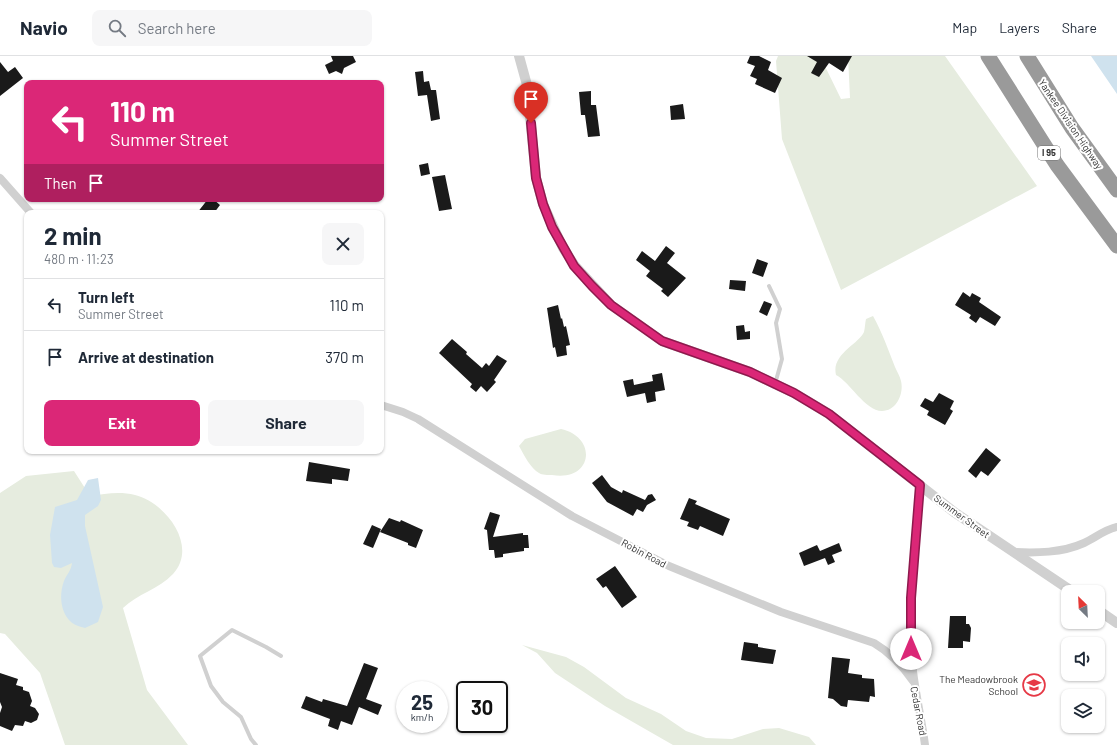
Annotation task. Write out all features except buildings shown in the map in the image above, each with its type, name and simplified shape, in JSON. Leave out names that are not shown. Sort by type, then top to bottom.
[{"type":"highway","name":"I 95","points":[[988,56],[1060,170],[1117,246]]},
{"type":"highway","name":"Yankee Division Highway","points":[[1027,56],[1072,128],[1117,190]]},
{"type":"street","name":"Summer Street","points":[[519,56],[527,85],[536,178],[543,204],[560,243],[574,266],[611,305],[662,341],[714,358],[775,384],[829,414],[954,512],[1062,585]]},
{"type":"street","points":[[0,178],[28,210]]},
{"type":"street","name":"Robin Road","points":[[384,406],[418,419],[572,516],[669,566],[781,612],[874,643],[900,662],[913,681]]},
{"type":"street","name":"Cedar Road","points":[[920,485],[911,598],[911,649],[913,681],[925,745]]},
{"type":"street","points":[[1013,552],[1037,553],[1066,549],[1082,544],[1106,530],[1117,527]]},
{"type":"street","points":[[1105,615],[1117,623]]},
{"type":"lane","points":[[769,286],[780,309],[776,323],[782,359],[775,384]]},
{"type":"lane","points":[[256,745],[241,717],[223,702],[211,686],[200,656],[232,630],[281,656]]},
{"type":"shaded area","points":[[778,56],[820,56],[841,99],[850,98],[848,56],[945,56],[1037,186],[841,290],[782,139],[776,61]]},
{"type":"shaded area","points":[[873,316],[900,377],[902,386],[900,396],[895,405],[892,408],[882,411],[876,410],[870,406],[836,375],[836,368],[841,355],[864,332],[866,319]]},
{"type":"shaded area","points":[[561,429],[573,434],[581,441],[585,449],[586,458],[583,466],[576,472],[566,475],[540,474],[530,465],[519,446],[525,439]]},
{"type":"shaded area","points":[[74,471],[90,496],[123,493],[146,499],[157,506],[175,527],[180,539],[182,551],[180,563],[173,574],[161,584],[135,599],[123,608],[147,690],[188,745],[65,745],[40,673],[5,634],[0,633],[0,493],[26,476]]},
{"type":"shaded area","points":[[522,645],[566,657],[584,667],[626,698],[661,714],[686,731],[706,738],[732,739],[763,729],[779,728],[809,737],[816,745],[673,745],[605,706],[555,673],[537,653]]},
{"type":"water","points":[[1091,56],[1117,56],[1117,94]]},
{"type":"water","points":[[98,478],[101,500],[98,506],[85,515],[85,526],[103,607],[98,622],[85,628],[72,623],[67,618],[63,608],[61,597],[62,586],[72,563],[61,568],[54,567],[52,563],[50,535],[55,507],[77,500],[88,480]]},
{"type":"place","name":"The Meadowbrook School","points":[[1034,685]]},
{"type":"route","points":[[531,123],[536,178],[543,204],[552,227],[574,266],[611,305],[662,341],[714,358],[750,372],[794,393],[829,414],[920,485],[911,598],[911,649]]}]
